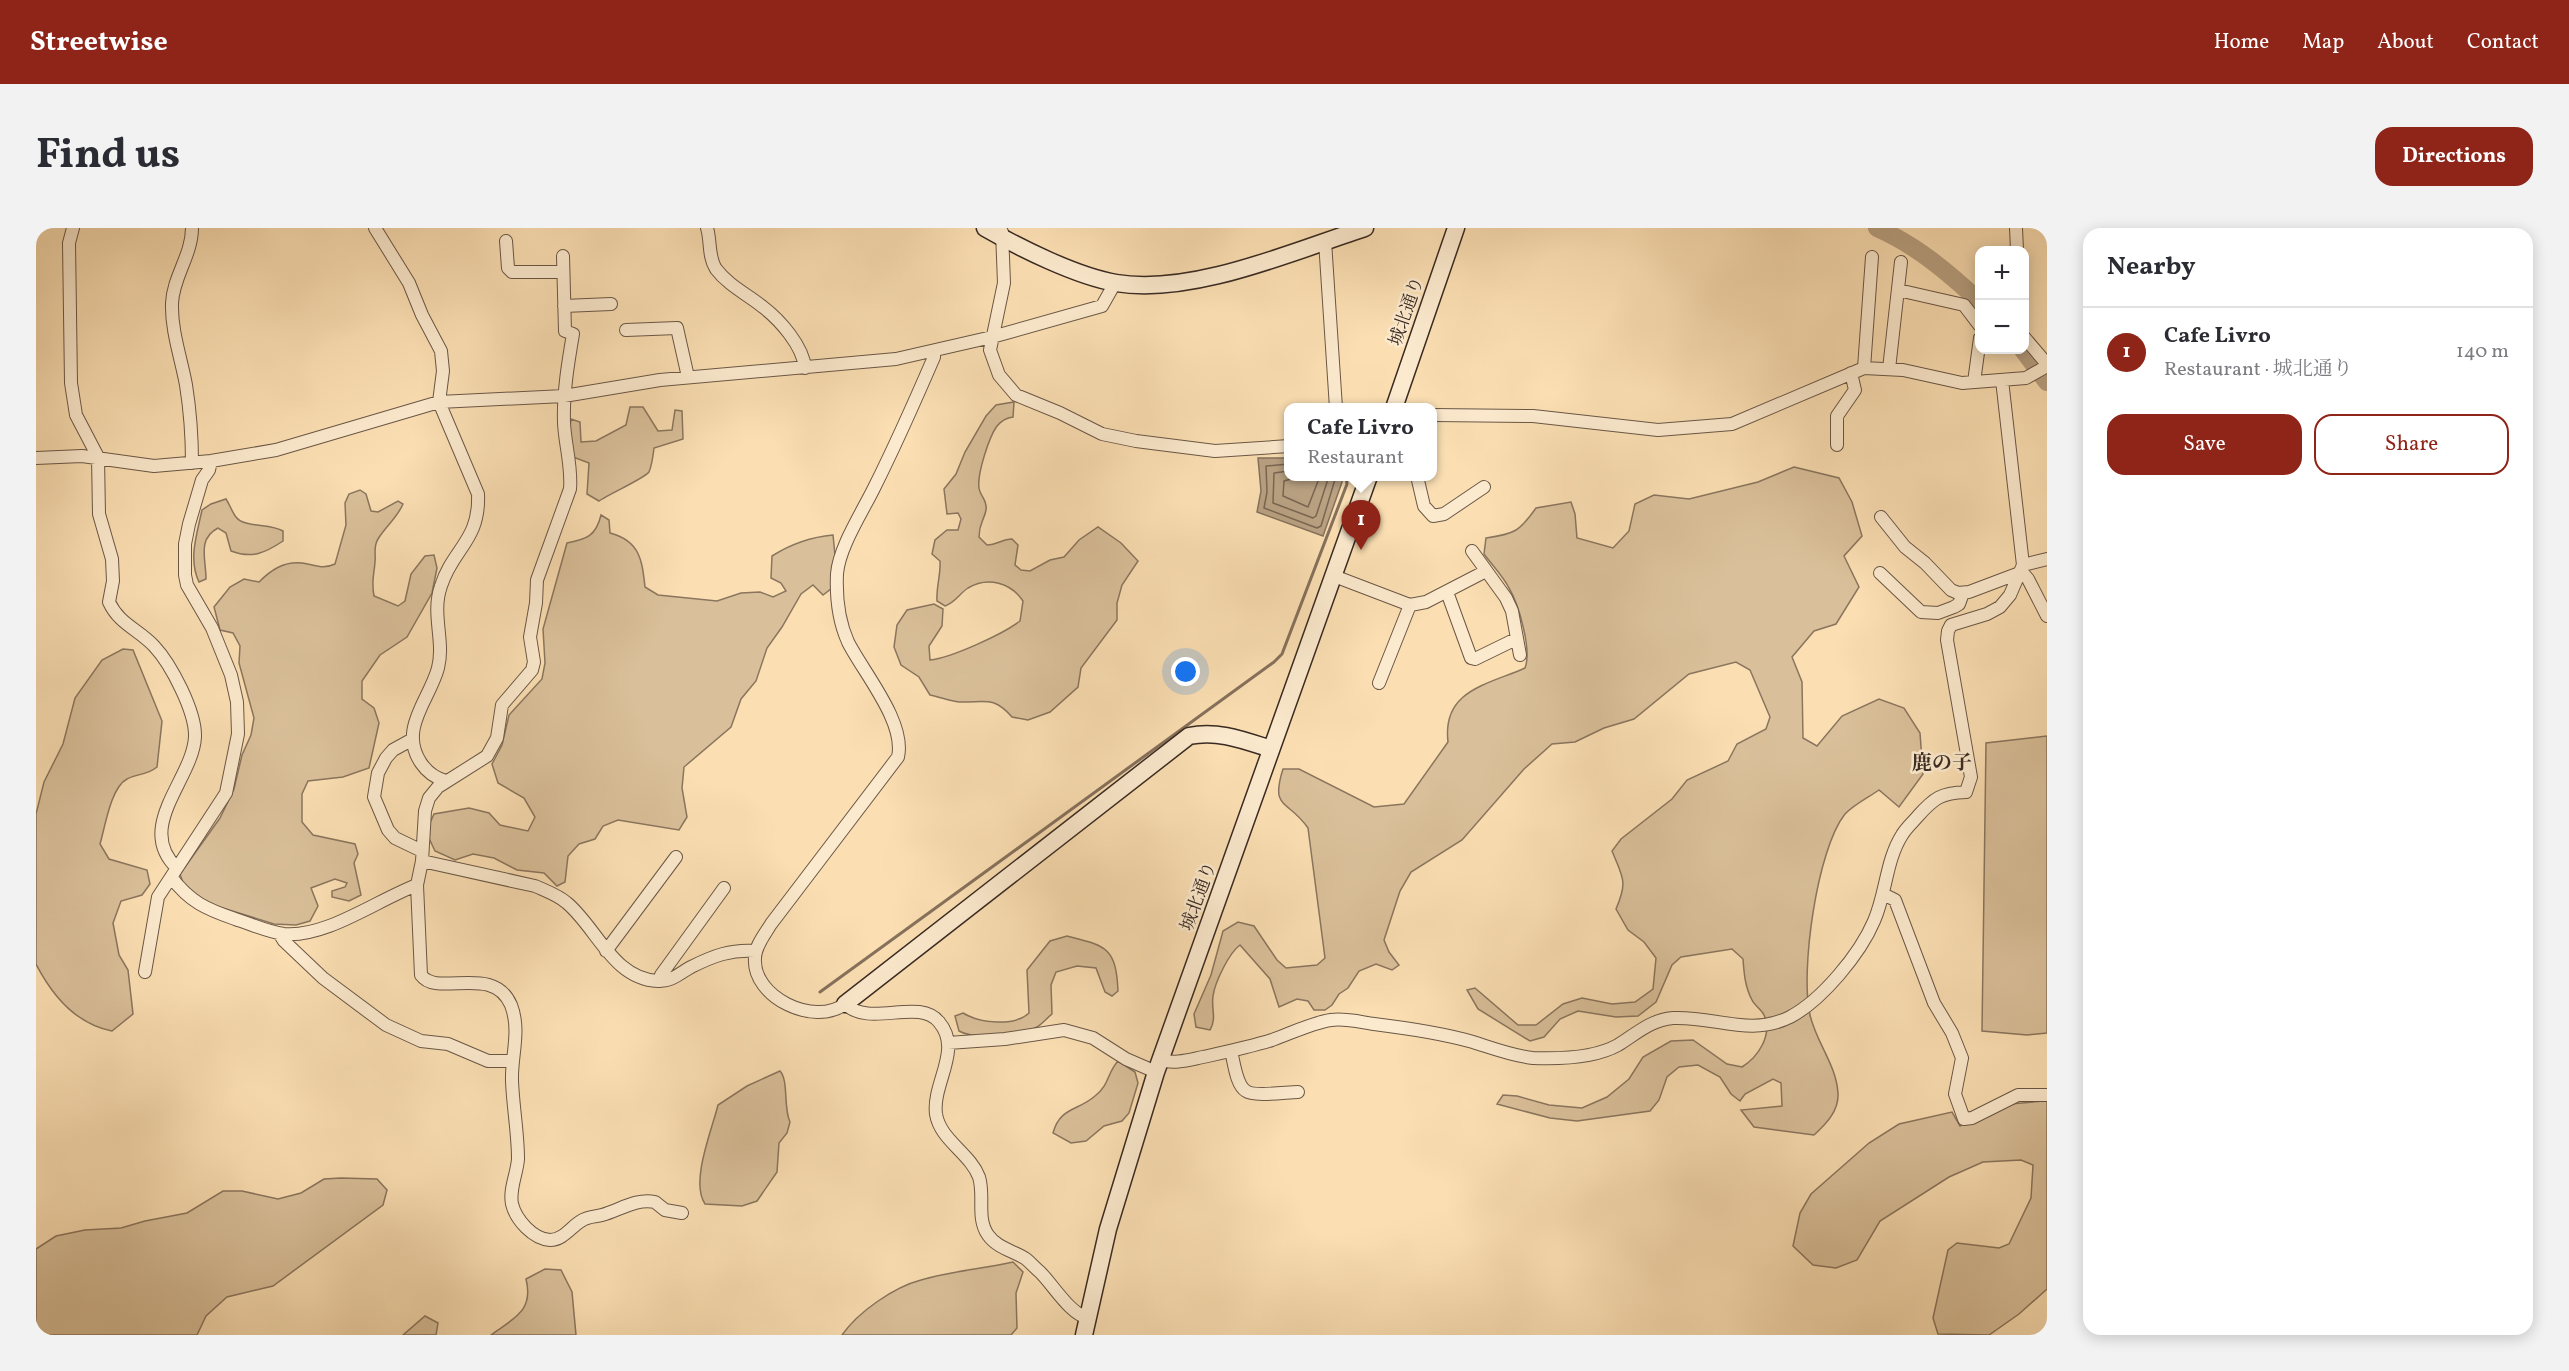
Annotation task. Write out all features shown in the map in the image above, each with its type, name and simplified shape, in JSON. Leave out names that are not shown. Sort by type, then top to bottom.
[{"type":"street","points":[[73,228],[69,243],[71,383],[76,415],[98,457],[100,520],[112,559],[113,581],[109,602],[121,621],[155,647],[174,678],[194,722],[193,751],[162,819],[165,846],[174,872],[194,902],[207,909],[287,934],[325,928],[417,885]]},
{"type":"street","points":[[192,228],[189,250],[174,289],[172,302],[173,321],[189,411],[192,463]]},
{"type":"street","points":[[375,228],[409,283],[424,321],[441,351],[443,371],[439,402],[476,485],[479,509],[471,536],[441,584],[436,612],[438,669],[416,717],[413,739],[414,748],[422,766],[437,779],[446,781]]},
{"type":"street","points":[[707,228],[715,267],[738,291],[765,308],[781,325],[804,359],[805,368]]},
{"type":"street","points":[[984,228],[1002,233],[1059,264],[1115,283],[1148,285],[1226,273],[1365,228]]},
{"type":"street","name":"城北通り","points":[[1396,403],[1456,228]]},
{"type":"street","points":[[2016,228],[2017,246]]},
{"type":"street","points":[[1002,233],[1004,283],[992,337],[991,357],[999,375],[1016,396],[1060,413],[1102,434],[1162,446],[1215,451],[1284,446]]},
{"type":"street","points":[[506,241],[508,268],[512,272],[562,272]]},
{"type":"street","points":[[1325,241],[1336,403]]},
{"type":"street","points":[[562,256],[565,331],[573,334],[564,396],[564,422],[571,474],[570,489],[537,580],[536,603],[530,637],[534,662],[532,670],[502,705],[496,738],[488,756],[446,781],[429,798],[425,811],[422,856],[417,885],[421,975],[429,982],[437,983],[480,982],[505,996],[511,1005],[515,1031],[516,1053],[512,1061],[518,1159],[512,1202],[515,1213],[523,1224],[534,1233],[551,1240],[559,1238],[589,1217],[602,1215],[638,1202],[655,1202],[665,1210],[682,1213]]},
{"type":"street","points":[[1864,368],[1872,257]]},
{"type":"street","points":[[1889,369],[1901,262]]},
{"type":"street","points":[[36,458],[98,457],[154,466],[211,461],[276,450],[439,402],[564,396],[688,377],[896,359],[992,337],[1102,306],[1115,283]]},
{"type":"street","points":[[1898,290],[1964,305],[1975,319]]},
{"type":"street","points":[[564,306],[611,304]]},
{"type":"street","points":[[626,330],[677,328],[688,377]]},
{"type":"street","points":[[1437,415],[1533,416],[1658,430],[1732,424],[1864,368],[1889,369],[1951,381],[1974,382],[2033,376],[2046,366],[2029,343]]},
{"type":"street","points":[[934,351],[934,357],[911,411],[839,562],[837,574],[840,618],[848,640],[893,722],[899,739],[898,757],[807,874],[771,924],[756,951],[755,967],[769,991],[797,1009],[823,1014],[837,1010],[1189,736],[1206,732],[1220,734],[1271,749]]},
{"type":"street","points":[[1974,382],[1978,354]]},
{"type":"street","points":[[1837,445],[1837,416],[1855,390],[1851,373]]},
{"type":"street","points":[[2002,380],[2023,569],[2047,616]]},
{"type":"street","points":[[145,972],[158,897],[226,793],[238,734],[237,702],[231,675],[212,628],[187,585],[185,575],[185,544],[189,524],[202,480],[209,470],[211,461]]},
{"type":"street","name":"城北通り","points":[[1086,1327],[1117,1196],[1158,1066],[1368,481]]},
{"type":"street","points":[[1418,481],[1424,506],[1433,516],[1444,514],[1484,488]]},
{"type":"street","points":[[1881,517],[1905,547],[1925,563],[1940,582],[1951,590],[1963,593],[2047,559]]},
{"type":"street","points":[[1472,551],[1506,598],[1512,611],[1520,655]]},
{"type":"street","points":[[948,1043],[1005,1039],[1064,1030],[1093,1038],[1126,1059],[1158,1066],[1231,1052],[1332,1020],[1345,1019],[1431,1033],[1531,1058],[1597,1053],[1617,1046],[1637,1030],[1671,1018],[1703,1019],[1742,1027],[1765,1026],[1789,1017],[1804,1008],[1824,989],[1863,944],[1875,920],[1894,853],[1902,835],[1942,794],[1966,792],[1969,787],[1971,777],[1947,640],[1948,631],[1952,625],[1987,614],[2000,607],[2010,595],[2023,569]]},
{"type":"street","points":[[1334,576],[1410,605],[1426,602],[1448,592],[1486,570]]},
{"type":"street","points":[[1880,573],[1921,612],[1938,613],[1954,607],[1959,604],[1963,593]]},
{"type":"street","points":[[1448,592],[1471,658],[1475,659],[1516,639]]},
{"type":"street","points":[[1379,683],[1410,605]]},
{"type":"street","points":[[413,739],[393,750],[386,758],[378,773],[374,797],[388,830],[395,838],[422,856],[535,886],[553,893],[567,902],[582,918],[606,951],[634,974],[647,980],[669,980],[723,952],[756,951]]},
{"type":"street","points":[[606,951],[676,857]]},
{"type":"street","points":[[660,981],[661,975],[724,888]]},
{"type":"street","points":[[1883,894],[1895,900],[1934,1003],[1952,1033],[1962,1058],[1955,1094],[1964,1119],[1972,1118],[2018,1095],[2047,1095]]},
{"type":"street","points":[[279,933],[284,941],[323,978],[386,1025],[421,1041],[448,1044],[488,1061],[512,1061]]},
{"type":"street","points":[[845,1004],[852,1011],[866,1014],[926,1013],[941,1023],[948,1043],[947,1059],[937,1099],[936,1117],[947,1136],[969,1159],[979,1178],[983,1225],[988,1236],[1000,1246],[1026,1259],[1059,1293],[1086,1327]]},
{"type":"street","points":[[1231,1052],[1241,1086],[1245,1091],[1253,1094],[1298,1092]]},
{"type":"shaded area","points":[[1014,402],[1013,417],[997,426],[984,456],[979,488],[986,507],[979,537],[987,545],[1012,539],[1018,545],[1015,565],[1021,570],[1030,571],[1050,560],[1064,557],[1079,540],[1098,527],[1121,543],[1138,561],[1122,585],[1117,603],[1117,620],[1081,668],[1078,687],[1050,712],[1028,720],[1012,717],[993,703],[959,702],[930,695],[919,677],[901,665],[894,647],[897,625],[907,610],[934,604],[943,609],[942,626],[929,646],[930,660],[976,645],[1020,621],[1023,601],[1012,590],[998,583],[976,584],[945,606],[937,601],[940,561],[932,554],[935,540],[947,530],[958,530],[961,519],[958,513],[947,514],[944,489],[956,474],[965,452],[986,416],[996,405]]},
{"type":"shaded area","points":[[630,407],[643,407],[658,431],[672,430],[675,410],[682,411],[683,439],[654,448],[649,472],[599,501],[587,494],[589,463],[573,457],[569,434],[571,419],[580,422],[581,442],[596,441],[626,425]]},
{"type":"shaded area","points":[[1794,467],[1839,478],[1852,502],[1862,536],[1844,556],[1859,587],[1836,624],[1814,631],[1792,657],[1802,682],[1803,738],[1817,746],[1842,716],[1879,699],[1904,708],[1920,733],[1923,774],[1899,807],[1879,790],[1848,811],[1835,831],[1826,854],[1813,911],[1809,941],[1807,995],[1813,1025],[1834,1072],[1838,1100],[1834,1111],[1819,1131],[1814,1135],[1754,1127],[1741,1110],[1782,1106],[1781,1083],[1773,1079],[1745,1094],[1740,1101],[1731,1094],[1720,1077],[1698,1065],[1679,1067],[1667,1077],[1659,1100],[1650,1111],[1577,1121],[1550,1118],[1497,1104],[1503,1095],[1517,1096],[1549,1105],[1582,1108],[1607,1097],[1629,1079],[1643,1057],[1671,1041],[1693,1040],[1727,1064],[1742,1067],[1758,1051],[1767,1030],[1764,1015],[1753,1002],[1748,990],[1743,959],[1732,949],[1681,957],[1672,965],[1656,1002],[1638,1016],[1616,1017],[1578,1011],[1560,1019],[1544,1037],[1530,1041],[1478,1009],[1467,990],[1475,988],[1518,1025],[1536,1025],[1563,1004],[1582,998],[1612,1004],[1635,1002],[1653,989],[1656,958],[1644,942],[1628,930],[1616,909],[1622,892],[1623,880],[1612,851],[1621,839],[1672,799],[1687,780],[1728,761],[1737,744],[1766,729],[1770,717],[1750,670],[1736,662],[1689,674],[1634,719],[1604,728],[1575,742],[1552,744],[1524,769],[1462,840],[1411,872],[1400,891],[1384,940],[1389,952],[1399,965],[1392,970],[1376,964],[1359,971],[1348,988],[1339,994],[1332,1005],[1325,1010],[1314,1010],[1308,1001],[1297,999],[1279,1007],[1270,979],[1240,945],[1227,961],[1214,990],[1213,1021],[1210,1030],[1196,1027],[1194,1014],[1211,975],[1223,931],[1238,922],[1254,926],[1277,960],[1286,968],[1317,965],[1325,958],[1308,828],[1280,798],[1283,769],[1299,769],[1374,807],[1404,804],[1448,742],[1448,725],[1452,711],[1460,700],[1482,685],[1525,668],[1526,639],[1520,616],[1507,584],[1484,554],[1486,538],[1510,533],[1520,527],[1536,508],[1571,502],[1575,514],[1577,538],[1613,548],[1629,531],[1635,504],[1654,495],[1689,499],[1758,482]]},
{"type":"shaded area","points":[[360,490],[366,494],[371,511],[378,512],[398,501],[403,504],[398,514],[381,534],[376,545],[374,596],[398,606],[405,601],[411,574],[425,556],[434,555],[437,568],[432,593],[407,637],[380,655],[362,681],[362,699],[374,708],[379,723],[369,768],[343,777],[308,781],[302,794],[302,822],[313,835],[355,844],[358,854],[354,863],[361,895],[349,901],[332,897],[332,891],[345,887],[347,883],[335,879],[311,888],[318,906],[310,921],[296,925],[274,924],[197,900],[183,883],[180,874],[220,818],[234,789],[254,718],[239,663],[240,646],[233,633],[220,630],[214,607],[230,587],[244,579],[259,582],[273,570],[289,563],[323,567],[335,564],[346,525],[345,503],[349,494]]},
{"type":"shaded area","points":[[226,499],[240,520],[283,531],[283,541],[270,549],[252,555],[239,553],[231,551],[226,533],[218,528],[207,538],[204,550],[206,579],[199,582],[194,555],[202,510]]},
{"type":"shaded area","points":[[601,515],[609,520],[610,533],[628,541],[638,553],[645,587],[658,595],[717,601],[741,593],[760,592],[773,597],[786,591],[781,583],[771,578],[772,556],[801,542],[833,535],[835,555],[832,588],[823,595],[813,585],[801,594],[767,648],[756,681],[741,699],[731,727],[684,767],[682,788],[687,817],[679,830],[618,820],[603,826],[595,839],[579,844],[568,856],[565,882],[557,886],[544,873],[517,870],[494,858],[473,854],[455,860],[435,851],[426,832],[434,814],[469,808],[489,813],[500,825],[528,831],[535,817],[524,798],[498,783],[492,764],[502,745],[509,715],[542,679],[545,663],[543,629],[567,543],[590,535],[596,528]]},
{"type":"shaded area","points":[[123,649],[133,650],[162,721],[157,767],[121,783],[113,799],[100,844],[109,859],[147,870],[150,884],[142,895],[121,901],[113,923],[119,955],[128,970],[133,1014],[112,1031],[87,1022],[76,1015],[50,987],[36,964],[36,814],[44,782],[63,744],[75,698],[102,660]]},
{"type":"shaded area","points":[[2047,736],[2047,1033],[2027,1035],[1982,1031],[1986,743]]},
{"type":"shaded area","points":[[1067,936],[1100,946],[1106,951],[1115,965],[1118,991],[1112,996],[1105,992],[1096,968],[1077,966],[1056,972],[1051,985],[1052,1014],[1037,1027],[1020,1033],[998,1036],[966,1034],[959,1031],[955,1016],[963,1013],[987,1021],[1006,1022],[1029,1013],[1027,970],[1050,941]]},
{"type":"shaded area","points":[[1118,1061],[1135,1072],[1138,1083],[1129,1113],[1122,1121],[1104,1126],[1086,1141],[1071,1143],[1053,1133],[1060,1118],[1100,1092]]},
{"type":"shaded area","points":[[780,1071],[783,1075],[790,1122],[787,1133],[779,1143],[777,1172],[757,1201],[742,1206],[705,1204],[701,1194],[701,1170],[718,1105],[747,1086]]},
{"type":"shaded area","points":[[2047,1101],[2047,1289],[2019,1314],[1989,1335],[1938,1334],[1933,1318],[1948,1250],[1957,1243],[1999,1248],[2009,1244],[2031,1198],[2033,1165],[2021,1160],[1983,1162],[1949,1177],[1880,1221],[1857,1260],[1836,1268],[1813,1265],[1793,1246],[1800,1213],[1811,1194],[1869,1143],[1899,1124],[1952,1112],[1960,1126],[2010,1104]]},
{"type":"shaded area","points":[[324,1179],[377,1179],[387,1190],[383,1205],[273,1286],[227,1297],[206,1316],[197,1335],[36,1335],[36,1249],[56,1236],[85,1230],[121,1228],[187,1213],[223,1191],[242,1191],[278,1199],[301,1193]]},
{"type":"shaded area","points":[[1013,1262],[1023,1272],[1016,1293],[1017,1328],[1011,1335],[842,1335],[867,1309],[888,1294],[911,1283],[944,1274]]},
{"type":"shaded area","points":[[545,1269],[561,1270],[572,1292],[576,1335],[491,1335],[520,1313],[527,1299],[526,1279]]},
{"type":"shaded area","points":[[425,1316],[438,1323],[436,1335],[403,1335]]},
{"type":"water","points":[[1258,458],[1284,458],[1284,481],[1342,481],[1323,536],[1257,512],[1261,491]]},
{"type":"waterway","points":[[1877,228],[1931,260],[1978,300]]},
{"type":"waterway","points":[[2026,354],[2047,382]]},
{"type":"waterway","points":[[820,992],[1274,662],[1282,654],[1347,481]]},
{"type":"place","name":"Cafe Livro","points":[[1361,550]]},
{"type":"district","name":"鹿の子","points":[[1942,762]]}]
